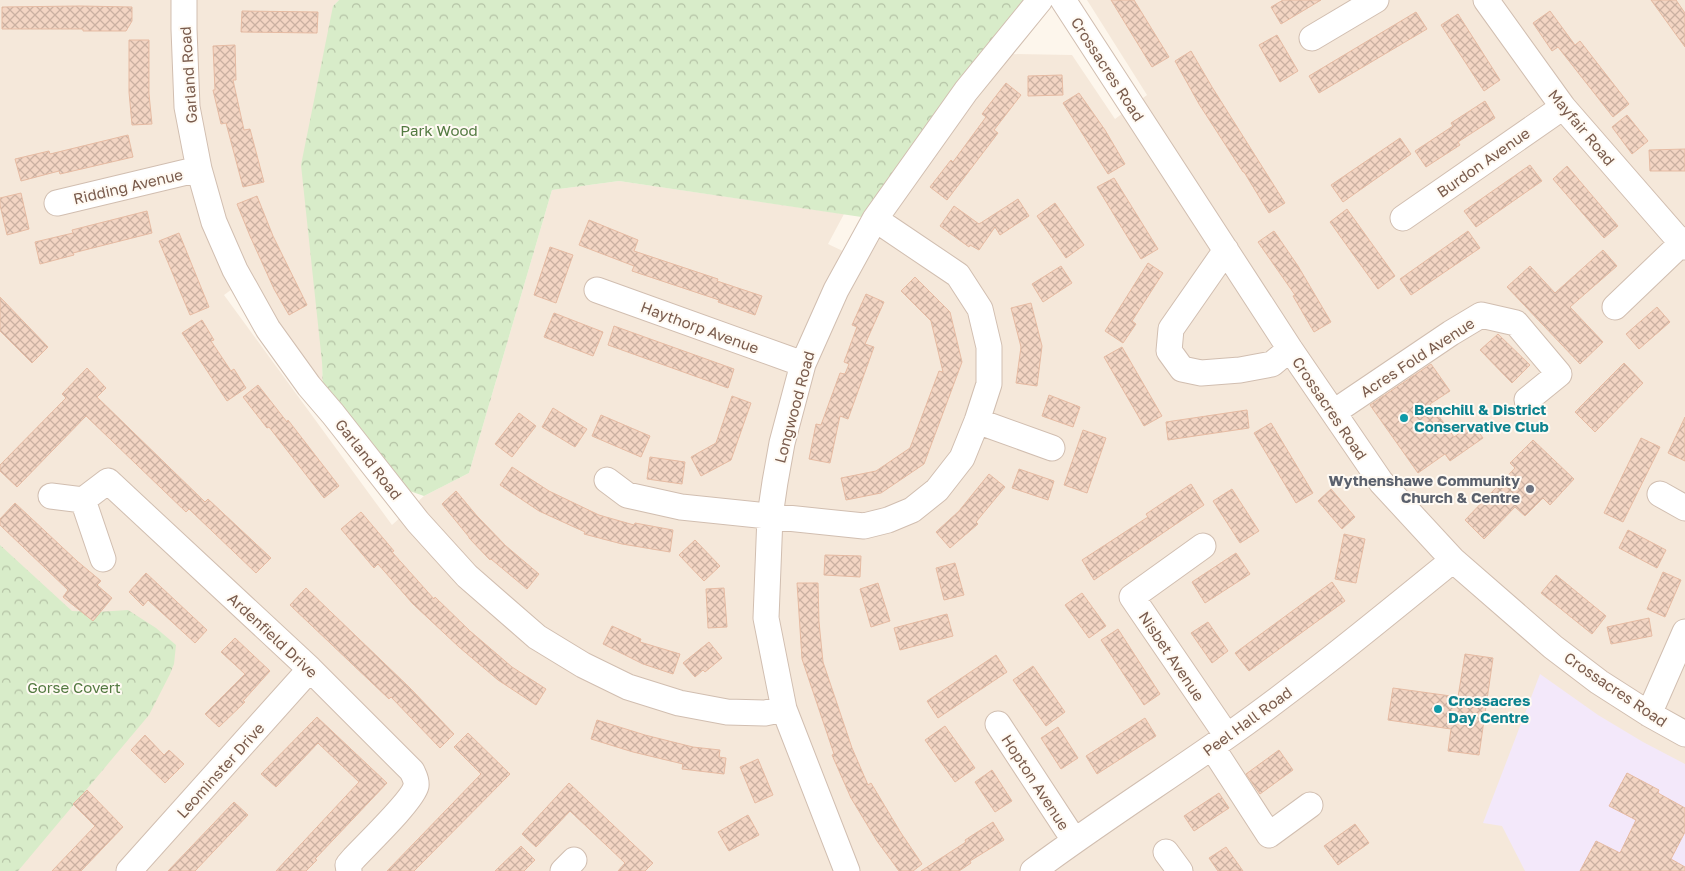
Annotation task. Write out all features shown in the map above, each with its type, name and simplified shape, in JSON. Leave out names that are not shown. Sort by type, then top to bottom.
[{"type":"street","name":"Garland Road","points":[[184,0],[188,107],[199,169],[214,222],[234,270],[268,330],[309,386],[418,522],[467,576],[538,637],[583,665],[628,687],[679,703],[727,712],[765,713],[784,709]]},
{"type":"street","name":"Longwood Road","points":[[847,871],[784,709],[766,618],[770,516],[774,482],[782,443],[803,364],[836,290],[875,219],[966,91],[1040,0]]},
{"type":"street","name":"Crossacres Road","points":[[1063,0],[1290,349],[1373,472],[1453,560],[1575,665],[1649,714],[1685,734]]},
{"type":"street","points":[[1312,38],[1376,0]]},
{"type":"street","name":"Mayfair Road","points":[[1486,0],[1563,107],[1684,244]]},
{"type":"street","name":"Burdon Avenue","points":[[1403,218],[1563,107]]},
{"type":"street","name":"Ridding Avenue","points":[[56,202],[199,169]]},
{"type":"street","points":[[607,480],[628,495],[681,507],[864,526],[888,520],[912,510],[937,490],[962,458],[977,421],[989,384],[990,348],[980,309],[958,275],[875,219]]},
{"type":"street","points":[[1615,307],[1684,244]]},
{"type":"street","points":[[1226,250],[1171,329],[1169,351],[1182,369],[1201,373],[1240,370],[1272,364],[1290,349]]},
{"type":"street","name":"Haythorp Avenue","points":[[597,290],[803,364]]},
{"type":"street","name":"Acres Fold Avenue","points":[[1334,412],[1451,333],[1481,316],[1516,324],[1559,374],[1528,400]]},
{"type":"street","points":[[977,421],[1052,448]]},
{"type":"street","name":"Ardenfield Drive","points":[[83,500],[108,481],[310,669],[412,771],[416,780],[416,788],[408,800],[348,865],[349,871]]},
{"type":"street","points":[[1660,494],[1685,508]]},
{"type":"street","points":[[51,496],[83,500],[103,559]]},
{"type":"street","name":"Nisbet Avenue","points":[[1203,546],[1132,597],[1219,742]]},
{"type":"street","name":"Peel Hall Road","points":[[1033,871],[1074,840],[1219,742],[1313,673],[1453,560]]},
{"type":"street","points":[[1649,714],[1685,632]]},
{"type":"street","name":"Leominster Drive","points":[[129,871],[310,669]]},
{"type":"street","name":"Hopton Avenue","points":[[998,724],[1074,840]]},
{"type":"street","points":[[1219,742],[1268,835],[1310,805]]},
{"type":"shaded area","points":[[0,0],[339,0],[333,6],[322,362],[323,395],[250,276],[224,295],[392,525],[424,496],[469,473],[552,190],[619,181],[844,214],[828,244],[866,262],[904,197],[1010,54],[1072,55],[1115,119],[1147,95],[1087,0],[1685,0],[1685,871],[0,871]]},
{"type":"shaded area","points":[[1540,674],[1598,715],[1685,764],[1685,871],[1525,871],[1502,826],[1483,823]]},
{"type":"green space","name":"Park Wood","points":[[339,0],[1040,0],[875,219],[619,181],[552,190],[469,473],[424,496],[401,488],[323,395],[322,362],[301,165],[333,6]]},
{"type":"green space","name":"Gorse Covert","points":[[0,545],[72,611],[128,610],[156,628],[176,645],[174,664],[149,715],[18,871],[0,871]]},
{"type":"building","points":[[1111,0],[1134,0],[1169,57],[1152,67]]},
{"type":"building","points":[[1283,0],[1321,0],[1281,24],[1271,7]]},
{"type":"building","points":[[1651,0],[1676,0],[1685,13],[1685,47]]},
{"type":"building","points":[[2,7],[132,7],[132,21],[126,31],[2,29]]},
{"type":"building","points":[[242,11],[318,12],[317,33],[241,32]]},
{"type":"building","points":[[1550,11],[1575,45],[1580,41],[1629,104],[1613,117],[1558,47],[1552,51],[1533,23]]},
{"type":"building","points":[[1416,12],[1427,29],[1319,93],[1309,76]]},
{"type":"building","points":[[1458,14],[1500,80],[1484,91],[1441,25]]},
{"type":"building","points":[[1277,35],[1298,71],[1280,82],[1259,45]]},
{"type":"building","points":[[129,40],[149,40],[149,94],[152,124],[132,125],[129,92]]},
{"type":"building","points":[[235,45],[236,80],[233,80],[244,130],[250,129],[264,182],[243,187],[226,123],[221,124],[213,90],[215,90],[213,46]]},
{"type":"building","points":[[1191,51],[1285,203],[1269,213],[1199,104],[1175,61]]},
{"type":"building","points":[[1062,75],[1063,95],[1028,96],[1028,76]]},
{"type":"building","points":[[1006,83],[1021,95],[994,130],[998,133],[947,200],[930,187],[951,160],[953,162],[986,117],[982,114]]},
{"type":"building","points":[[1079,93],[1105,130],[1125,164],[1108,174],[1063,103]]},
{"type":"building","points":[[1485,101],[1495,118],[1458,142],[1460,145],[1426,167],[1415,151],[1453,126],[1451,123]]},
{"type":"building","points":[[1627,115],[1648,141],[1632,154],[1612,127]]},
{"type":"building","points":[[128,135],[133,157],[60,174],[59,171],[21,181],[15,159],[49,151],[50,154]]},
{"type":"building","points":[[1400,138],[1411,154],[1343,202],[1331,185]]},
{"type":"building","points":[[1685,149],[1685,171],[1650,171],[1649,150]]},
{"type":"building","points":[[1530,165],[1542,181],[1476,227],[1464,211]]},
{"type":"building","points":[[1567,166],[1618,226],[1604,238],[1553,179]]},
{"type":"building","points":[[1114,178],[1158,249],[1141,259],[1097,187]]},
{"type":"building","points":[[21,193],[29,229],[7,235],[0,198]]},
{"type":"building","points":[[257,196],[273,236],[307,305],[289,315],[274,289],[237,204]]},
{"type":"building","points":[[1018,199],[1029,216],[1000,235],[995,227],[979,250],[970,245],[969,247],[940,226],[954,206],[979,224]]},
{"type":"building","points":[[1055,203],[1084,245],[1066,258],[1037,216]]},
{"type":"building","points":[[1347,209],[1395,276],[1378,289],[1330,222]]},
{"type":"building","points":[[147,211],[152,233],[73,253],[74,255],[40,264],[35,242],[73,233],[72,230]]},
{"type":"building","points":[[589,220],[638,240],[634,251],[762,296],[755,315],[718,302],[719,300],[632,271],[634,266],[579,245]]},
{"type":"building","points":[[1274,231],[1298,266],[1331,322],[1314,332],[1293,296],[1295,295],[1258,242]]},
{"type":"building","points":[[1468,231],[1480,248],[1411,295],[1400,279]]},
{"type":"building","points":[[179,233],[209,307],[190,315],[159,241]]},
{"type":"building","points":[[550,247],[573,255],[556,303],[534,295]]},
{"type":"building","points":[[1603,250],[1617,266],[1570,307],[1603,342],[1580,364],[1507,287],[1530,266],[1555,293]]},
{"type":"building","points":[[1148,263],[1163,273],[1132,321],[1136,324],[1123,343],[1105,331]]},
{"type":"building","points":[[1061,266],[1072,283],[1043,302],[1032,284]]},
{"type":"building","points":[[915,277],[950,312],[962,362],[924,464],[881,493],[846,500],[841,478],[876,471],[910,448],[939,371],[943,372],[931,321],[901,291]]},
{"type":"building","points":[[866,294],[884,302],[865,344],[874,347],[848,419],[840,416],[830,463],[809,459],[816,424],[821,425],[840,373],[845,374],[849,364],[844,362],[857,327],[852,325]]},
{"type":"building","points":[[0,297],[48,347],[32,363],[0,331]]},
{"type":"building","points":[[1031,303],[1042,346],[1037,386],[1016,383],[1021,347],[1011,308]]},
{"type":"building","points":[[1657,307],[1670,322],[1639,349],[1626,334]]},
{"type":"building","points":[[554,313],[603,332],[593,356],[544,337]]},
{"type":"building","points":[[202,320],[214,340],[211,341],[231,371],[234,369],[246,388],[227,401],[182,333]]},
{"type":"building","points":[[614,326],[734,369],[728,388],[608,345]]},
{"type":"building","points":[[1498,334],[1530,365],[1512,383],[1480,350]]},
{"type":"building","points":[[1122,347],[1162,416],[1144,426],[1104,357]]},
{"type":"building","points":[[1624,363],[1643,383],[1595,432],[1575,412]]},
{"type":"building","name":"Benchill & District Conservative Club","points":[[1431,364],[1450,391],[1430,404],[1454,437],[1473,424],[1483,438],[1450,461],[1445,454],[1418,473],[1370,405]]},
{"type":"building","points":[[87,368],[106,388],[97,397],[205,502],[208,499],[271,558],[256,573],[189,509],[186,512],[86,416],[17,487],[0,471],[0,465],[66,398],[62,394]]},
{"type":"building","points":[[258,385],[287,422],[288,420],[339,486],[324,498],[269,427],[267,428],[243,397]]},
{"type":"building","points":[[1049,395],[1080,407],[1073,427],[1042,416]]},
{"type":"building","points":[[732,396],[751,403],[731,460],[701,476],[691,457],[716,443]]},
{"type":"building","points":[[553,408],[587,429],[575,447],[542,427]]},
{"type":"building","points":[[1247,410],[1249,428],[1168,440],[1166,422]]},
{"type":"building","points":[[519,413],[536,426],[512,457],[495,444]]},
{"type":"building","points":[[601,415],[650,436],[641,457],[592,436]]},
{"type":"building","points":[[1685,417],[1685,461],[1668,453]]},
{"type":"building","points":[[1271,423],[1313,493],[1296,503],[1254,433]]},
{"type":"building","points":[[1083,430],[1106,438],[1087,493],[1064,485]]},
{"type":"building","points":[[1641,438],[1660,447],[1623,522],[1604,513]]},
{"type":"building","name":"Wythenshawe Community Church & Centre","points":[[1533,440],[1574,479],[1550,505],[1543,498],[1525,516],[1515,507],[1484,539],[1465,520],[1515,468],[1510,463]]},
{"type":"building","points":[[650,457],[685,462],[682,484],[647,479]]},
{"type":"building","points":[[512,467],[549,491],[599,515],[634,525],[635,523],[673,530],[670,552],[622,544],[584,534],[585,532],[539,511],[500,485]]},
{"type":"building","points":[[1019,469],[1054,481],[1048,500],[1012,488]]},
{"type":"building","points":[[989,474],[1005,487],[976,522],[978,524],[950,548],[936,532],[959,511]]},
{"type":"building","points":[[1191,484],[1204,505],[1094,580],[1082,560],[1148,517],[1146,514]]},
{"type":"building","points":[[1232,489],[1259,531],[1240,543],[1213,501]]},
{"type":"building","points":[[1331,489],[1355,517],[1342,529],[1318,501]]},
{"type":"building","points":[[456,491],[506,546],[539,574],[527,589],[490,560],[469,538],[442,504]]},
{"type":"building","points":[[15,503],[101,581],[97,585],[112,598],[93,621],[63,597],[68,590],[0,525],[0,519]]},
{"type":"building","points":[[361,512],[394,551],[392,552],[434,599],[435,597],[470,631],[512,667],[546,689],[536,705],[498,680],[459,647],[413,604],[378,564],[374,568],[341,529]]},
{"type":"building","points":[[1628,530],[1666,550],[1657,568],[1619,548]]},
{"type":"building","points":[[1344,534],[1365,539],[1356,583],[1335,579]]},
{"type":"building","points":[[695,540],[720,566],[704,581],[679,555]]},
{"type":"building","points":[[1236,553],[1250,574],[1205,603],[1192,582]]},
{"type":"building","points":[[825,555],[861,556],[860,577],[824,575]]},
{"type":"building","points":[[955,563],[964,595],[944,600],[936,568]]},
{"type":"building","points":[[1663,572],[1681,580],[1665,617],[1647,609]]},
{"type":"building","points":[[146,573],[207,630],[195,643],[148,600],[143,606],[129,592]]},
{"type":"building","points":[[1556,575],[1606,616],[1592,634],[1541,593]]},
{"type":"building","points":[[1332,582],[1345,601],[1249,671],[1235,653]]},
{"type":"building","points":[[797,583],[818,583],[823,662],[852,748],[868,785],[871,783],[922,864],[913,871],[899,871],[877,841],[851,798],[832,755],[834,754],[802,659]]},
{"type":"building","points":[[878,583],[890,621],[871,627],[860,589]]},
{"type":"building","points":[[306,588],[410,688],[454,734],[440,748],[391,697],[389,699],[290,605]]},
{"type":"building","points":[[724,588],[727,627],[708,628],[706,589]]},
{"type":"building","points":[[1082,593],[1106,626],[1089,638],[1065,605]]},
{"type":"building","points":[[947,614],[953,636],[900,650],[894,628]]},
{"type":"building","points":[[1649,618],[1652,636],[1611,644],[1607,627]]},
{"type":"building","points":[[1208,622],[1228,651],[1212,663],[1191,633]]},
{"type":"building","points":[[612,626],[641,639],[640,642],[680,654],[673,674],[643,664],[603,644]]},
{"type":"building","points":[[1118,629],[1160,694],[1144,705],[1101,640]]},
{"type":"building","points":[[235,638],[270,671],[243,701],[245,702],[219,727],[205,714],[245,674],[221,652]]},
{"type":"building","points":[[709,642],[722,658],[705,672],[703,670],[695,677],[683,663]]},
{"type":"building","name":"Crossacres Day Centre","points":[[1465,654],[1493,658],[1479,755],[1448,751],[1451,729],[1388,720],[1393,688],[1458,697]]},
{"type":"building","points":[[996,655],[1007,672],[938,718],[927,701]]},
{"type":"building","points":[[1033,666],[1065,712],[1046,726],[1013,680]]},
{"type":"building","points":[[317,717],[387,783],[315,859],[317,860],[306,871],[276,871],[359,782],[318,743],[276,787],[261,774]]},
{"type":"building","points":[[1145,718],[1156,736],[1097,774],[1086,756]]},
{"type":"building","points":[[597,720],[693,747],[720,750],[719,757],[726,758],[724,774],[682,769],[683,764],[633,752],[591,739]]},
{"type":"building","points":[[945,726],[975,768],[955,782],[925,740]]},
{"type":"building","points":[[1058,727],[1078,758],[1061,769],[1041,738]]},
{"type":"building","points":[[468,733],[510,774],[414,871],[387,871],[481,774],[454,747]]},
{"type":"building","points":[[145,735],[164,755],[169,750],[184,764],[165,783],[131,750]]},
{"type":"building","points":[[1279,750],[1293,770],[1260,794],[1246,774]]},
{"type":"building","points":[[758,759],[773,795],[755,803],[740,767]]},
{"type":"building","points":[[992,770],[1012,801],[995,812],[975,782]]},
{"type":"building","points":[[1627,773],[1659,790],[1658,793],[1685,808],[1685,832],[1671,859],[1685,867],[1685,871],[1580,871],[1596,841],[1620,853],[1636,820],[1609,806]]},
{"type":"building","points":[[569,783],[653,863],[645,871],[618,871],[625,863],[570,811],[536,847],[522,834]]},
{"type":"building","points":[[87,790],[123,827],[81,871],[52,871],[95,826],[73,804]]},
{"type":"building","points":[[1219,793],[1229,808],[1194,831],[1184,816]]},
{"type":"building","points":[[234,802],[248,815],[195,871],[168,871]]},
{"type":"building","points":[[748,815],[759,835],[729,851],[718,832]]},
{"type":"building","points":[[993,822],[1004,840],[970,861],[971,863],[959,871],[921,871],[966,842],[965,840]]},
{"type":"building","points":[[1355,824],[1369,843],[1338,865],[1324,846]]},
{"type":"building","points":[[521,846],[535,860],[524,871],[495,871]]},
{"type":"building","points":[[1226,847],[1243,871],[1218,871],[1209,858]]},
{"type":"place","name":"Benchill & District Conservative Club","points":[[1404,418]]},
{"type":"place","name":"Wythenshawe Community Church & Centre","points":[[1530,489]]},
{"type":"place","name":"Crossacres Day Centre","points":[[1438,709]]}]
